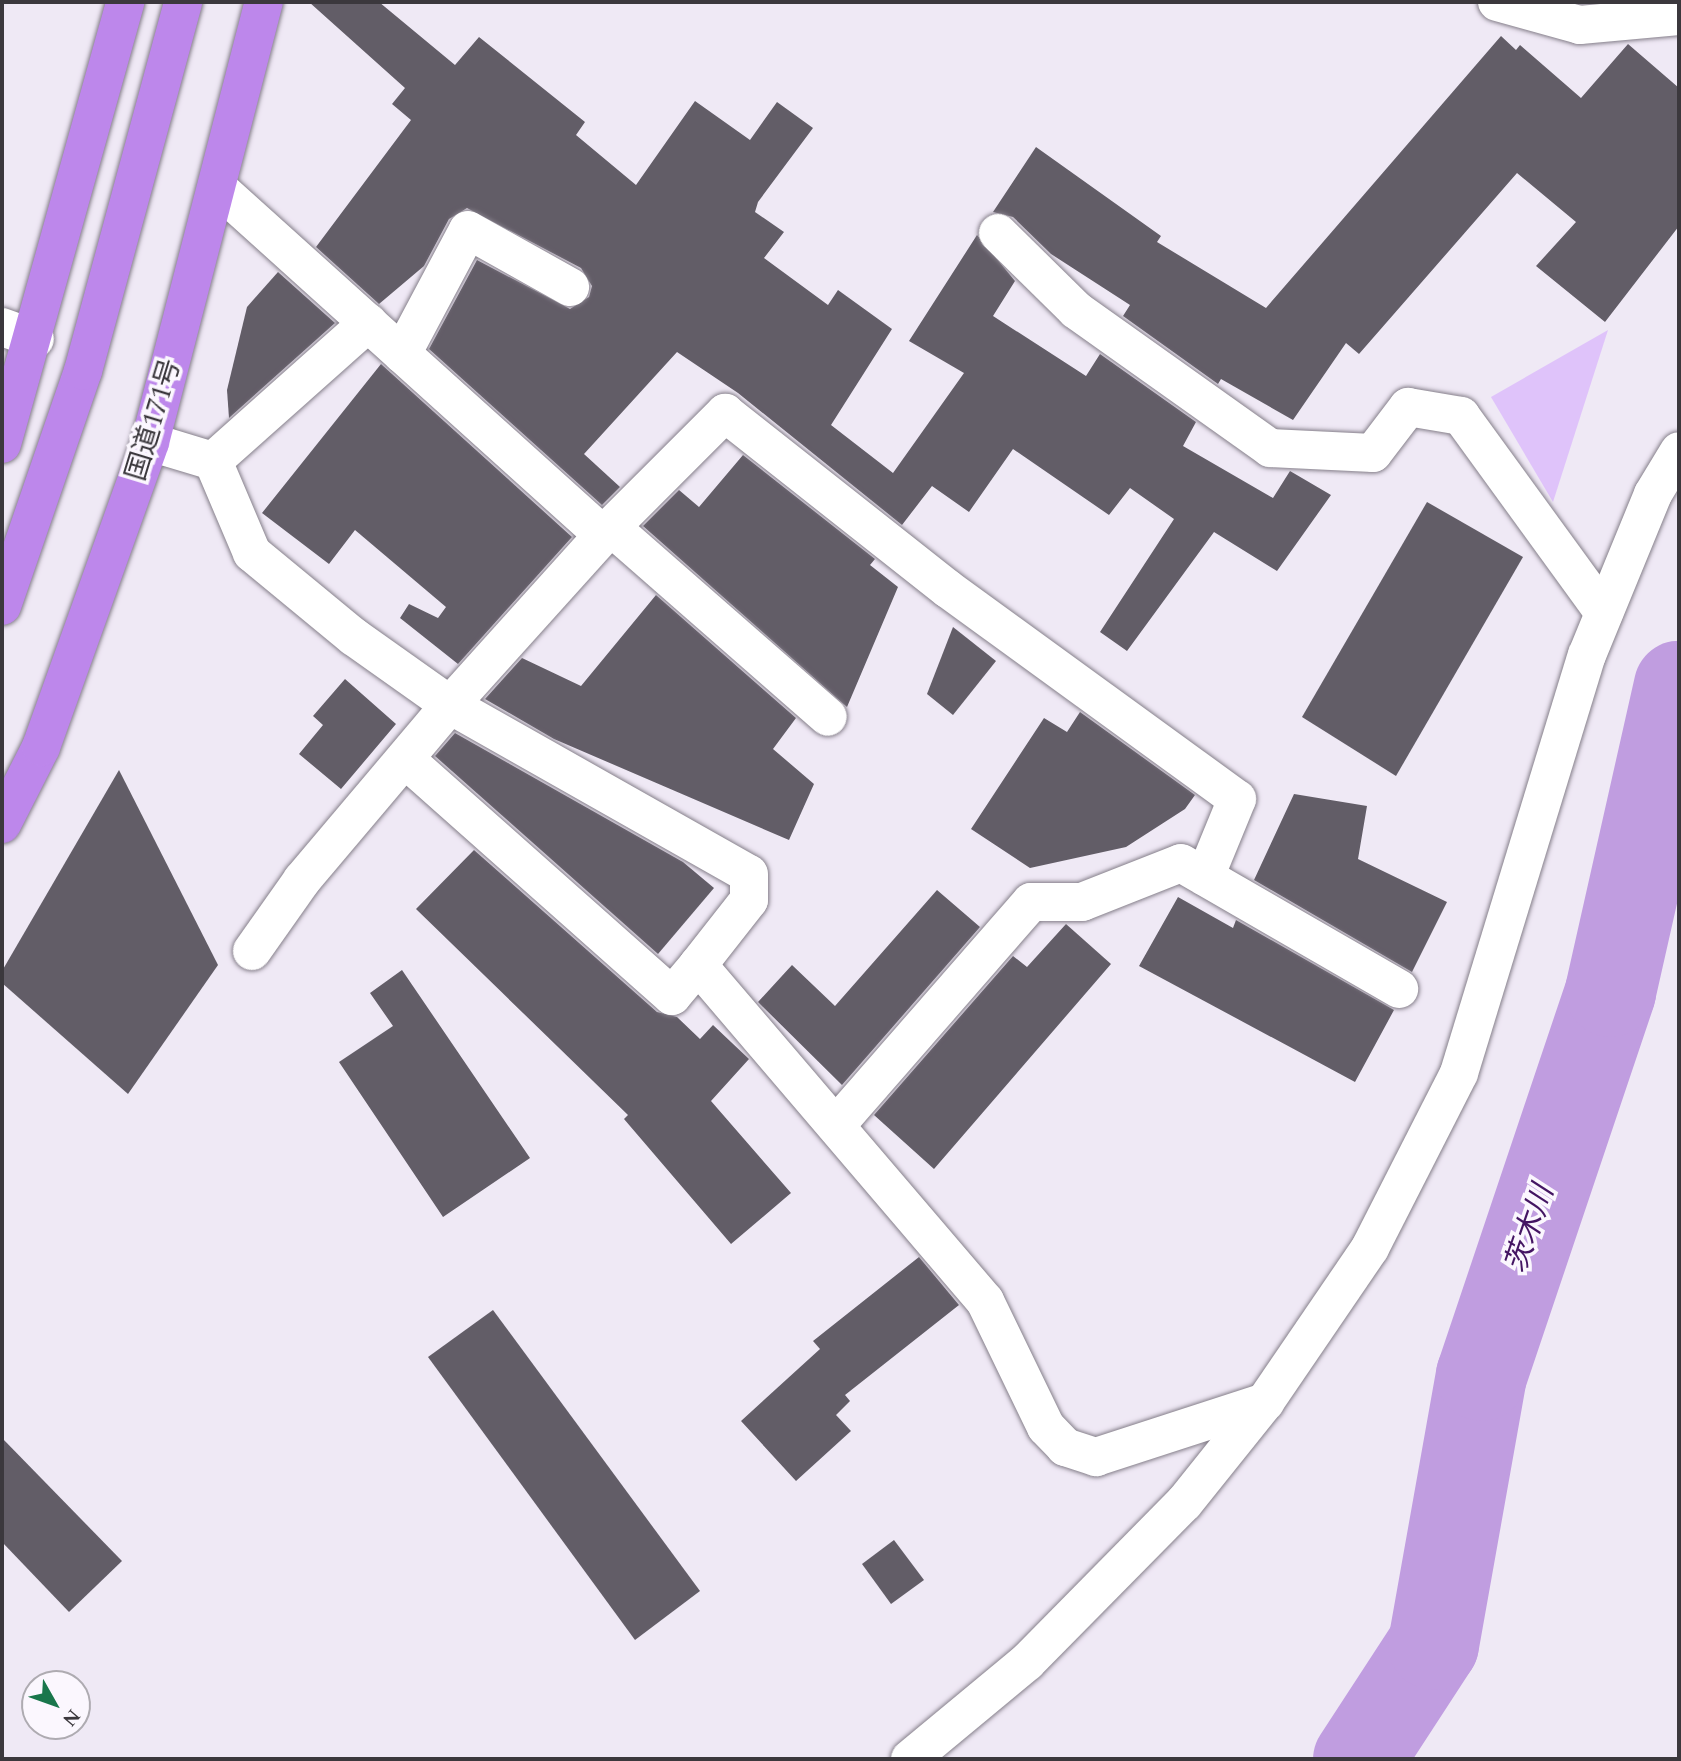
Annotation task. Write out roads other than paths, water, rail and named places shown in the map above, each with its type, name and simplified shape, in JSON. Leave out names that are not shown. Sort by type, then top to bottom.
[{"type":"highway","points":[[2,444],[18,333],[125,2]]},
{"type":"highway","points":[[2,606],[83,371],[183,2]]},
{"type":"highway","name":"国道171号","points":[[2,824],[41,747],[150,442],[264,2]]},
{"type":"street","points":[[1497,2],[1580,25],[1679,16]]},
{"type":"street","points":[[217,187],[402,354],[828,717]]},
{"type":"street","points":[[402,354],[468,230],[570,287]]},
{"type":"street","points":[[998,233],[1076,310],[1270,448],[1373,453],[1408,407],[1461,416],[1604,612]]},
{"type":"street","points":[[213,461],[368,323]]},
{"type":"street","points":[[252,951],[302,880],[450,705],[607,531],[725,413],[948,589],[1237,799],[1205,877]]},
{"type":"street","points":[[150,442],[213,461],[253,553],[450,705],[749,874],[748,900],[672,996],[405,759]]},
{"type":"street","points":[[910,1759],[1027,1662],[1184,1503],[1265,1402],[1370,1248],[1460,1073],[1604,612],[1653,494],[1679,451]]},
{"type":"street","points":[[839,1122],[1031,902],[1082,902],[1181,863],[1399,989]]},
{"type":"street","points":[[698,964],[839,1122],[985,1301],[1046,1427],[1065,1447],[1096,1457],[1265,1402]]},
{"type":"waterway","name":"茨木川","points":[[1358,1759],[1433,1644],[1481,1375],[1610,991],[1679,686]]}]
